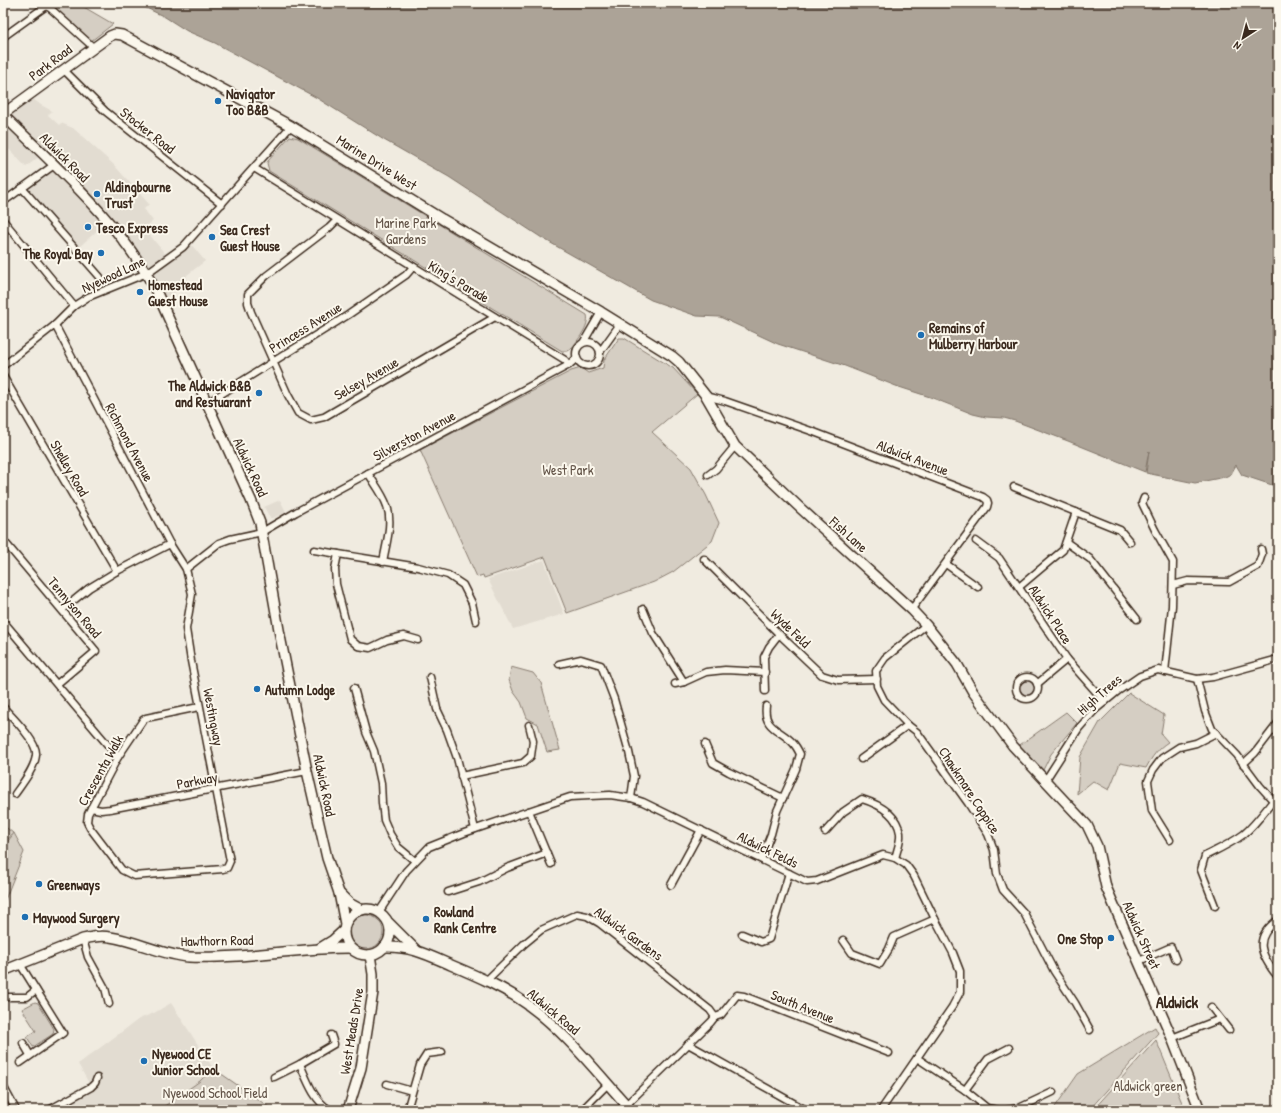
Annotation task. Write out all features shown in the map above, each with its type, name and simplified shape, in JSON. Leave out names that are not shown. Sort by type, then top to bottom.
[{"type":"street","points":[[3,37],[46,6],[93,47]]},
{"type":"street","name":"Park Road","points":[[3,115],[93,47],[114,34]]},
{"type":"street","name":"Marine Drive West","points":[[114,34],[122,35],[291,126],[620,324]]},
{"type":"street","name":"Stocker Road","points":[[64,70],[92,100],[222,204]]},
{"type":"street","name":"Aldwick Road","points":[[3,115],[101,214],[122,238],[147,273],[258,516],[307,771],[327,858],[338,894],[344,927]]},
{"type":"street","name":"Nyewood Lane","points":[[3,366],[55,325],[74,306],[88,297],[147,273],[183,247],[291,126]]},
{"type":"street","points":[[3,202],[54,165]]},
{"type":"street","name":"King's Parade","points":[[254,168],[566,360],[569,365]]},
{"type":"street","points":[[22,188],[100,277]]},
{"type":"street","points":[[3,220],[74,306]]},
{"type":"street","name":"Selsey Avenue","points":[[337,220],[329,228],[266,276],[248,294],[248,303],[251,312],[272,361],[298,413],[311,420],[324,417],[495,317]]},
{"type":"street","name":"Princess Avenue","points":[[207,403],[272,361],[348,315],[406,275],[413,267]]},
{"type":"street","name":"Silverston Avenue","points":[[186,569],[219,543],[262,532],[569,365],[577,358],[576,355],[578,348],[583,343],[601,312]]},
{"type":"street","points":[[577,358],[582,364],[590,366],[597,362],[600,352],[620,324]]},
{"type":"street","name":"Fish Lane","points":[[620,324],[679,362],[706,396],[735,446],[912,610],[926,625],[956,664],[973,692],[1012,746],[1045,781]]},
{"type":"street","name":"Richmond Avenue","points":[[55,325],[170,544],[186,569]]},
{"type":"street","points":[[583,343],[594,343],[599,348],[600,352]]},
{"type":"street","name":"Shelley Road","points":[[3,376],[117,571]]},
{"type":"street","name":"Aldwick Avenue","points":[[706,396],[725,401],[814,432],[987,500],[987,506],[914,606]]},
{"type":"street","points":[[708,475],[716,469],[735,446]]},
{"type":"street","points":[[368,473],[387,505],[389,514],[389,524],[383,562]]},
{"type":"street","points":[[1014,486],[1120,530],[1130,542]]},
{"type":"street","points":[[1144,498],[1142,503],[1173,562],[1172,606],[1164,672]]},
{"type":"street","points":[[1019,587],[1063,550],[1076,512]]},
{"type":"street","name":"Tennyson Road","points":[[3,540],[96,651],[57,684]]},
{"type":"street","name":"Aldwick Place","points":[[976,541],[1000,558],[1067,659],[1105,702]]},
{"type":"street","points":[[1066,542],[1090,559],[1137,619]]},
{"type":"street","points":[[62,610],[89,588],[117,571],[170,544]]},
{"type":"street","points":[[1173,584],[1188,581],[1229,582],[1258,566],[1262,554],[1261,549]]},
{"type":"street","points":[[314,550],[418,567],[448,575],[463,585],[472,603],[476,621]]},
{"type":"street","points":[[338,554],[335,569],[336,584],[350,639],[358,646],[370,648],[387,640],[404,636],[418,640]]},
{"type":"street","name":"Wyde Feld","points":[[704,559],[822,675],[838,680],[877,679]]},
{"type":"street","points":[[946,564],[978,587]]},
{"type":"street","name":"Westingway","points":[[186,569],[192,594],[186,629],[199,707],[230,861],[227,868]]},
{"type":"street","points":[[643,609],[653,633],[684,682]]},
{"type":"street","points":[[3,620],[118,757]]},
{"type":"street","points":[[877,679],[876,671],[885,658],[926,625]]},
{"type":"street","points":[[766,691],[764,657],[769,647],[779,634]]},
{"type":"street","points":[[559,664],[582,659],[601,665],[614,700],[629,752],[634,776],[631,798]]},
{"type":"street","points":[[1037,684],[1067,659]]},
{"type":"street","points":[[1278,659],[1213,677],[1197,679],[1205,711],[1212,729],[1278,806]]},
{"type":"street","points":[[675,684],[684,682],[706,672],[725,670],[764,672]]},
{"type":"street","name":"High Trees","points":[[1045,781],[1079,728],[1095,710],[1118,691],[1140,676],[1158,670],[1197,679]]},
{"type":"street","points":[[430,677],[437,709],[448,730],[475,830]]},
{"type":"street","name":"Chawkmare Coppice","points":[[877,679],[877,686],[884,700],[908,725],[917,732],[968,803],[988,834],[994,850],[997,874],[1003,890],[1024,913],[1054,972],[1075,1003],[1090,1030]]},
{"type":"street","points":[[354,688],[366,732],[374,751],[381,783],[384,820],[398,847],[415,861]]},
{"type":"street","points":[[761,859],[771,834],[777,811],[796,769],[800,754],[794,743],[768,723],[765,715],[766,706]]},
{"type":"street","points":[[3,707],[32,741],[37,754],[34,763],[15,794]]},
{"type":"street","name":"Crescenta Walk","points":[[199,707],[146,718],[140,723],[118,757],[91,808],[87,822],[122,870],[134,876],[227,868]]},
{"type":"street","points":[[1243,764],[1255,753],[1278,723]]},
{"type":"street","points":[[461,776],[523,763],[531,756],[533,741],[529,725]]},
{"type":"street","points":[[860,759],[908,725]]},
{"type":"street","points":[[1170,840],[1152,811],[1148,781],[1153,770],[1162,758],[1179,747],[1196,743],[1216,733]]},
{"type":"street","points":[[705,744],[713,763],[783,798]]},
{"type":"street","name":"Parkway","points":[[91,808],[105,810],[307,771]]},
{"type":"street","name":"Aldwick Street","points":[[1045,781],[1087,825],[1096,846],[1106,887],[1172,1038],[1200,1110]]},
{"type":"street","name":"Aldwick Felds","points":[[379,912],[406,871],[429,847],[570,797],[610,795],[631,798],[643,802],[807,882],[817,881],[883,855],[895,858]]},
{"type":"street","points":[[825,832],[844,812],[862,799],[876,803],[887,812],[894,820],[900,834],[895,858],[906,865],[914,876],[953,953],[960,972],[960,992],[952,1007],[881,1110]]},
{"type":"street","points":[[1215,906],[1202,870],[1206,856],[1245,833],[1258,820],[1273,801]]},
{"type":"street","points":[[529,812],[551,864]]},
{"type":"street","points":[[671,884],[701,830]]},
{"type":"street","points":[[448,892],[479,882],[507,868],[547,853]]},
{"type":"street","points":[[742,934],[761,942],[769,939],[789,873]]},
{"type":"street","points":[[338,894],[348,903],[362,910]]},
{"type":"street","points":[[320,948],[333,940],[344,927],[352,914],[362,910],[372,910],[379,912],[385,917],[416,950]]},
{"type":"street","name":"Aldwick Gardens","points":[[487,980],[524,944],[541,930],[576,914],[582,914],[598,923],[632,948],[710,1010],[715,1017]]},
{"type":"street","points":[[843,940],[852,953],[880,964],[894,937],[935,919]]},
{"type":"street","points":[[1278,920],[1271,925],[1263,936],[1262,950],[1267,963],[1278,977]]},
{"type":"street","points":[[344,927],[346,942],[350,948],[356,953],[370,955],[377,953],[384,947],[390,938],[389,923]]},
{"type":"street","name":"Hawthorn Road","points":[[3,971],[83,939],[109,936],[169,954],[188,957],[209,958],[320,948],[350,948]]},
{"type":"street","points":[[83,939],[88,957],[102,983],[109,1004]]},
{"type":"street","points":[[384,947],[416,950]]},
{"type":"street","points":[[1138,961],[1171,948],[1176,960]]},
{"type":"street","name":"Aldwick Road","points":[[416,950],[487,980],[527,1004],[545,1018],[570,1042],[629,1107]]},
{"type":"street","name":"West Meads Drive","points":[[348,1110],[361,1068],[373,992],[373,974],[370,955]]},
{"type":"street","points":[[20,964],[63,1033],[20,1062]]},
{"type":"street","points":[[3,998],[27,997],[36,990]]},
{"type":"street","name":"South Avenue","points":[[715,1017],[721,1015],[737,995],[744,996],[889,1053]]},
{"type":"street","points":[[1211,1007],[1229,1030]]},
{"type":"street","points":[[629,1107],[688,1044],[712,1022],[715,1017]]},
{"type":"street","points":[[1172,1038],[1220,1019]]},
{"type":"street","points":[[274,1077],[334,1044],[331,1035]]},
{"type":"street","points":[[23,1043],[30,1055]]},
{"type":"street","points":[[688,1044],[795,1107],[806,1110]]},
{"type":"street","points":[[965,1090],[988,1059],[1009,1048]]},
{"type":"street","points":[[406,1110],[420,1065],[427,1054],[442,1052]]},
{"type":"street","points":[[916,1058],[965,1090],[987,1109],[997,1110]]},
{"type":"street","points":[[300,1064],[318,1100],[330,1110]]},
{"type":"street","points":[[49,1110],[91,1087],[96,1083],[97,1078]]},
{"type":"street","points":[[387,1084],[412,1091]]},
{"type":"street","points":[[582,1110],[608,1084]]},
{"type":"street","points":[[3,1086],[16,1110]]},
{"type":"street","points":[[1008,1110],[1019,1108],[1053,1092]]},
{"type":"shaded area","points":[[136,3],[1278,3],[1278,487],[1242,475],[1236,465],[1231,474],[1225,477],[1195,483],[1146,473],[1149,451],[1145,472],[1015,421],[973,414],[845,366],[778,344],[720,317],[697,316],[651,300],[542,238],[449,177],[384,140],[317,98],[215,43],[187,31],[165,17]]},
{"type":"shaded area","points":[[33,99],[52,111],[48,115],[59,125],[61,123],[73,128],[114,165],[149,204],[144,209],[153,221],[144,228],[170,260],[183,251],[190,243],[205,261],[187,275],[183,288],[166,297],[150,269],[111,218],[78,248],[26,189],[54,170],[40,156],[26,167],[3,143],[3,119]]},
{"type":"shaded area","points":[[280,500],[286,512],[270,518],[264,507]]},
{"type":"shaded area","points":[[544,560],[564,614],[513,629],[488,579]]},
{"type":"shaded area","points":[[171,1003],[213,1068],[274,1110],[72,1110],[66,1098],[90,1085],[78,1064],[139,1019],[154,1013]]},
{"type":"green space","points":[[49,3],[77,3],[113,24],[91,41]]},
{"type":"green space","name":"Marine Park Gardens","points":[[290,136],[298,138],[587,315],[587,324],[571,349],[568,351],[562,351],[269,171],[268,161]]},
{"type":"green space","name":"West Park","points":[[619,338],[624,338],[673,368],[697,394],[652,432],[691,468],[719,523],[712,541],[673,572],[654,582],[567,613],[545,557],[484,578],[483,575],[477,577],[420,450],[571,371],[581,368],[588,373],[603,368],[604,360]]},
{"type":"green space","points":[[511,667],[533,673],[541,683],[560,750],[547,752],[538,724],[527,718],[521,702],[513,691],[509,680]]},
{"type":"green space","points":[[1023,679],[1031,679],[1036,684],[1034,695],[1031,697],[1023,697],[1018,692],[1018,684]]},
{"type":"green space","points":[[1129,693],[1164,715],[1161,734],[1168,742],[1155,754],[1146,768],[1120,763],[1109,790],[1093,781],[1077,794],[1080,757],[1100,722]]},
{"type":"green space","points":[[1066,712],[1077,723],[1051,754],[1042,772],[1017,747]]},
{"type":"green space","points":[[3,825],[13,833],[3,845]]},
{"type":"green space","points":[[14,833],[24,852],[3,905],[3,848]]},
{"type":"green space","points":[[366,915],[378,920],[383,932],[378,944],[366,949],[354,944],[349,932],[354,920]]},
{"type":"green space","points":[[35,1002],[38,1003],[54,1029],[53,1034],[33,1047],[27,1037],[36,1031],[22,1009]]},
{"type":"green space","points":[[1155,1027],[1158,1033],[1089,1110],[1053,1110],[1078,1074]]},
{"type":"green space","name":"Aldwick green","points":[[1156,1040],[1185,1110],[1093,1110]]},
{"type":"green space","name":"Nyewood School Field","points":[[213,1068],[273,1110],[159,1110],[200,1081]]},
{"type":"place","name":"Navigator Too B&B","points":[[218,101]]},
{"type":"place","name":"Aldingbourne Trust","points":[[97,194]]},
{"type":"place","name":"Tesco Express","points":[[88,227]]},
{"type":"place","name":"Sea Crest Guest House","points":[[212,237]]},
{"type":"place","name":"The Royal Bay","points":[[101,253]]},
{"type":"place","name":"Homestead Guest House","points":[[140,292]]},
{"type":"place","name":"Remains of Mulberry Harbour","points":[[921,335]]},
{"type":"place","name":"The Aldwick B&B and Restuarant","points":[[259,393]]},
{"type":"place","name":"Autumn Lodge","points":[[257,689]]},
{"type":"place","name":"Greenways","points":[[39,884]]},
{"type":"place","name":"Maywood Surgery","points":[[25,917]]},
{"type":"place","name":"Rowland Rank Centre","points":[[426,919]]},
{"type":"place","name":"One Stop","points":[[1111,938]]},
{"type":"place","name":"Nyewood CE Junior School","points":[[144,1061]]},
{"type":"district","name":"Aldwick","points":[[1177,1002]]}]
